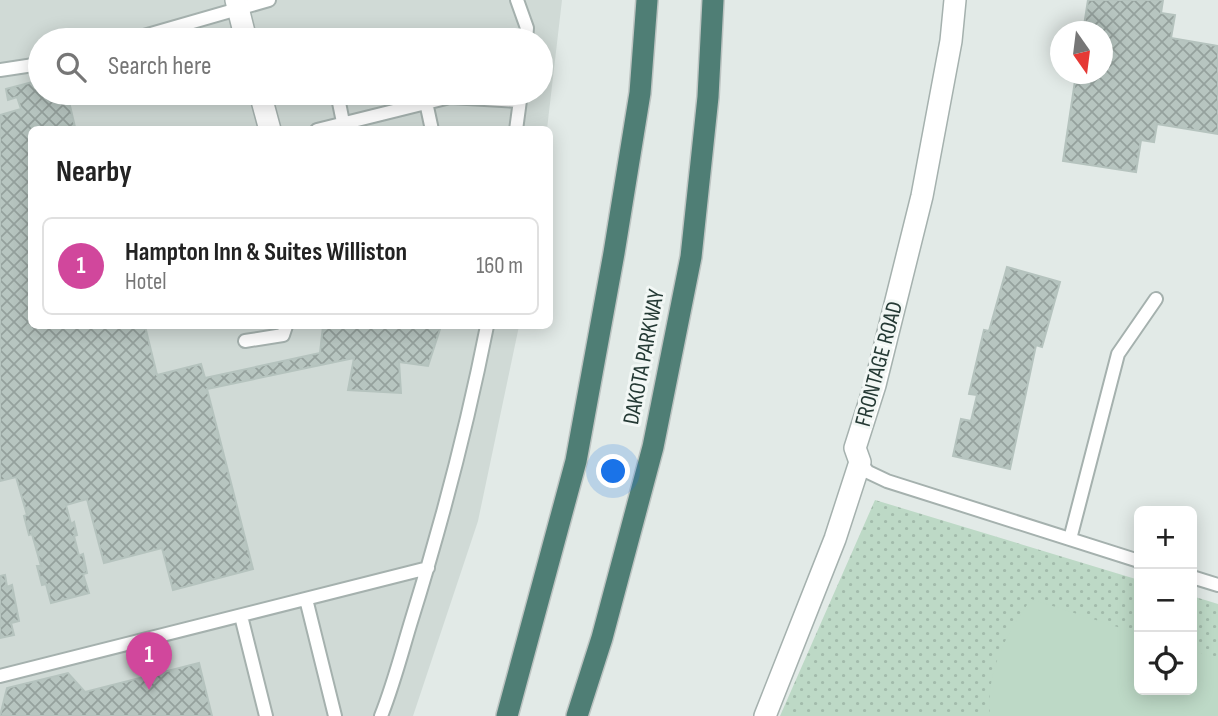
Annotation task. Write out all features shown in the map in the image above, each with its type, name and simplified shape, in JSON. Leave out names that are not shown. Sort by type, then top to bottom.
[{"type":"highway","name":"DAKOTA PARKWAY","points":[[507,716],[576,461],[640,93],[647,0]]},
{"type":"highway","name":"DAKOTA PARKWAY","points":[[577,716],[602,638],[653,447],[691,257],[708,97],[713,0]]},
{"type":"street","name":"FRONTAGE ROAD","points":[[765,716],[835,539],[860,461],[855,448],[875,385],[922,196],[951,41],[955,0]]},
{"type":"street","points":[[237,5],[243,28]]},
{"type":"street","points":[[263,105],[269,126]]},
{"type":"lane","points":[[167,28],[237,5],[269,0]]},
{"type":"lane","points":[[517,0],[527,28]]},
{"type":"lane","points":[[0,70],[28,66]]},
{"type":"lane","points":[[340,105],[344,126],[405,105]]},
{"type":"lane","points":[[427,105],[431,126]]},
{"type":"lane","points":[[516,126],[519,105]]},
{"type":"lane","points":[[1070,539],[1118,354],[1156,299]]},
{"type":"lane","points":[[245,341],[283,335],[285,329]]},
{"type":"lane","points":[[382,716],[428,568],[470,413],[486,329]]},
{"type":"lane","points":[[860,461],[867,472],[887,481],[1134,559]]},
{"type":"lane","points":[[0,676],[428,568]]},
{"type":"lane","points":[[1197,579],[1218,585]]},
{"type":"lane","points":[[306,599],[335,716]]},
{"type":"lane","points":[[241,616],[266,716]]},
{"type":"shaded area","points":[[0,0],[562,0],[553,77],[553,28],[28,28],[28,105],[550,105],[547,126],[28,126],[28,329],[518,329],[478,521],[413,716],[0,716]]},
{"type":"green space","points":[[875,500],[1134,578],[1134,695],[1197,695],[1197,598],[1218,604],[1218,716],[780,716]]},
{"type":"green space","points":[[1031,599],[1134,632],[1134,695],[1197,695],[1197,652],[1218,659],[1218,716],[990,716],[991,683],[1013,626]]},
{"type":"building","points":[[1088,0],[1163,0],[1161,13],[1175,15],[1171,38],[1218,46],[1218,134],[1157,124],[1154,142],[1141,140],[1136,172],[1063,161],[1075,84],[1113,84],[1113,21],[1085,21]]},
{"type":"building","points":[[28,83],[28,105],[70,105],[75,126],[28,126],[28,329],[146,329],[157,375],[201,364],[205,378],[320,353],[323,329],[440,329],[428,366],[399,362],[401,393],[348,390],[354,358],[207,389],[253,569],[173,590],[162,548],[104,563],[87,499],[66,505],[71,524],[74,522],[79,556],[83,554],[87,573],[83,574],[89,593],[51,603],[46,584],[42,585],[37,566],[41,566],[32,534],[29,535],[24,516],[27,515],[16,477],[0,481],[0,115],[21,109],[17,97],[8,100],[6,89]]},
{"type":"building","points":[[1007,267],[1060,282],[1042,347],[1036,345],[1010,469],[953,456],[961,419],[971,421],[977,395],[969,394],[984,330],[989,331]]},
{"type":"building","points":[[5,575],[7,587],[12,585],[19,621],[11,623],[14,635],[0,638],[0,576]]},
{"type":"building","points":[[199,663],[212,716],[0,716],[7,688],[68,673],[85,692]]},
{"type":"place","name":"Hampton Inn & Suites Williston","points":[[149,690]]}]
